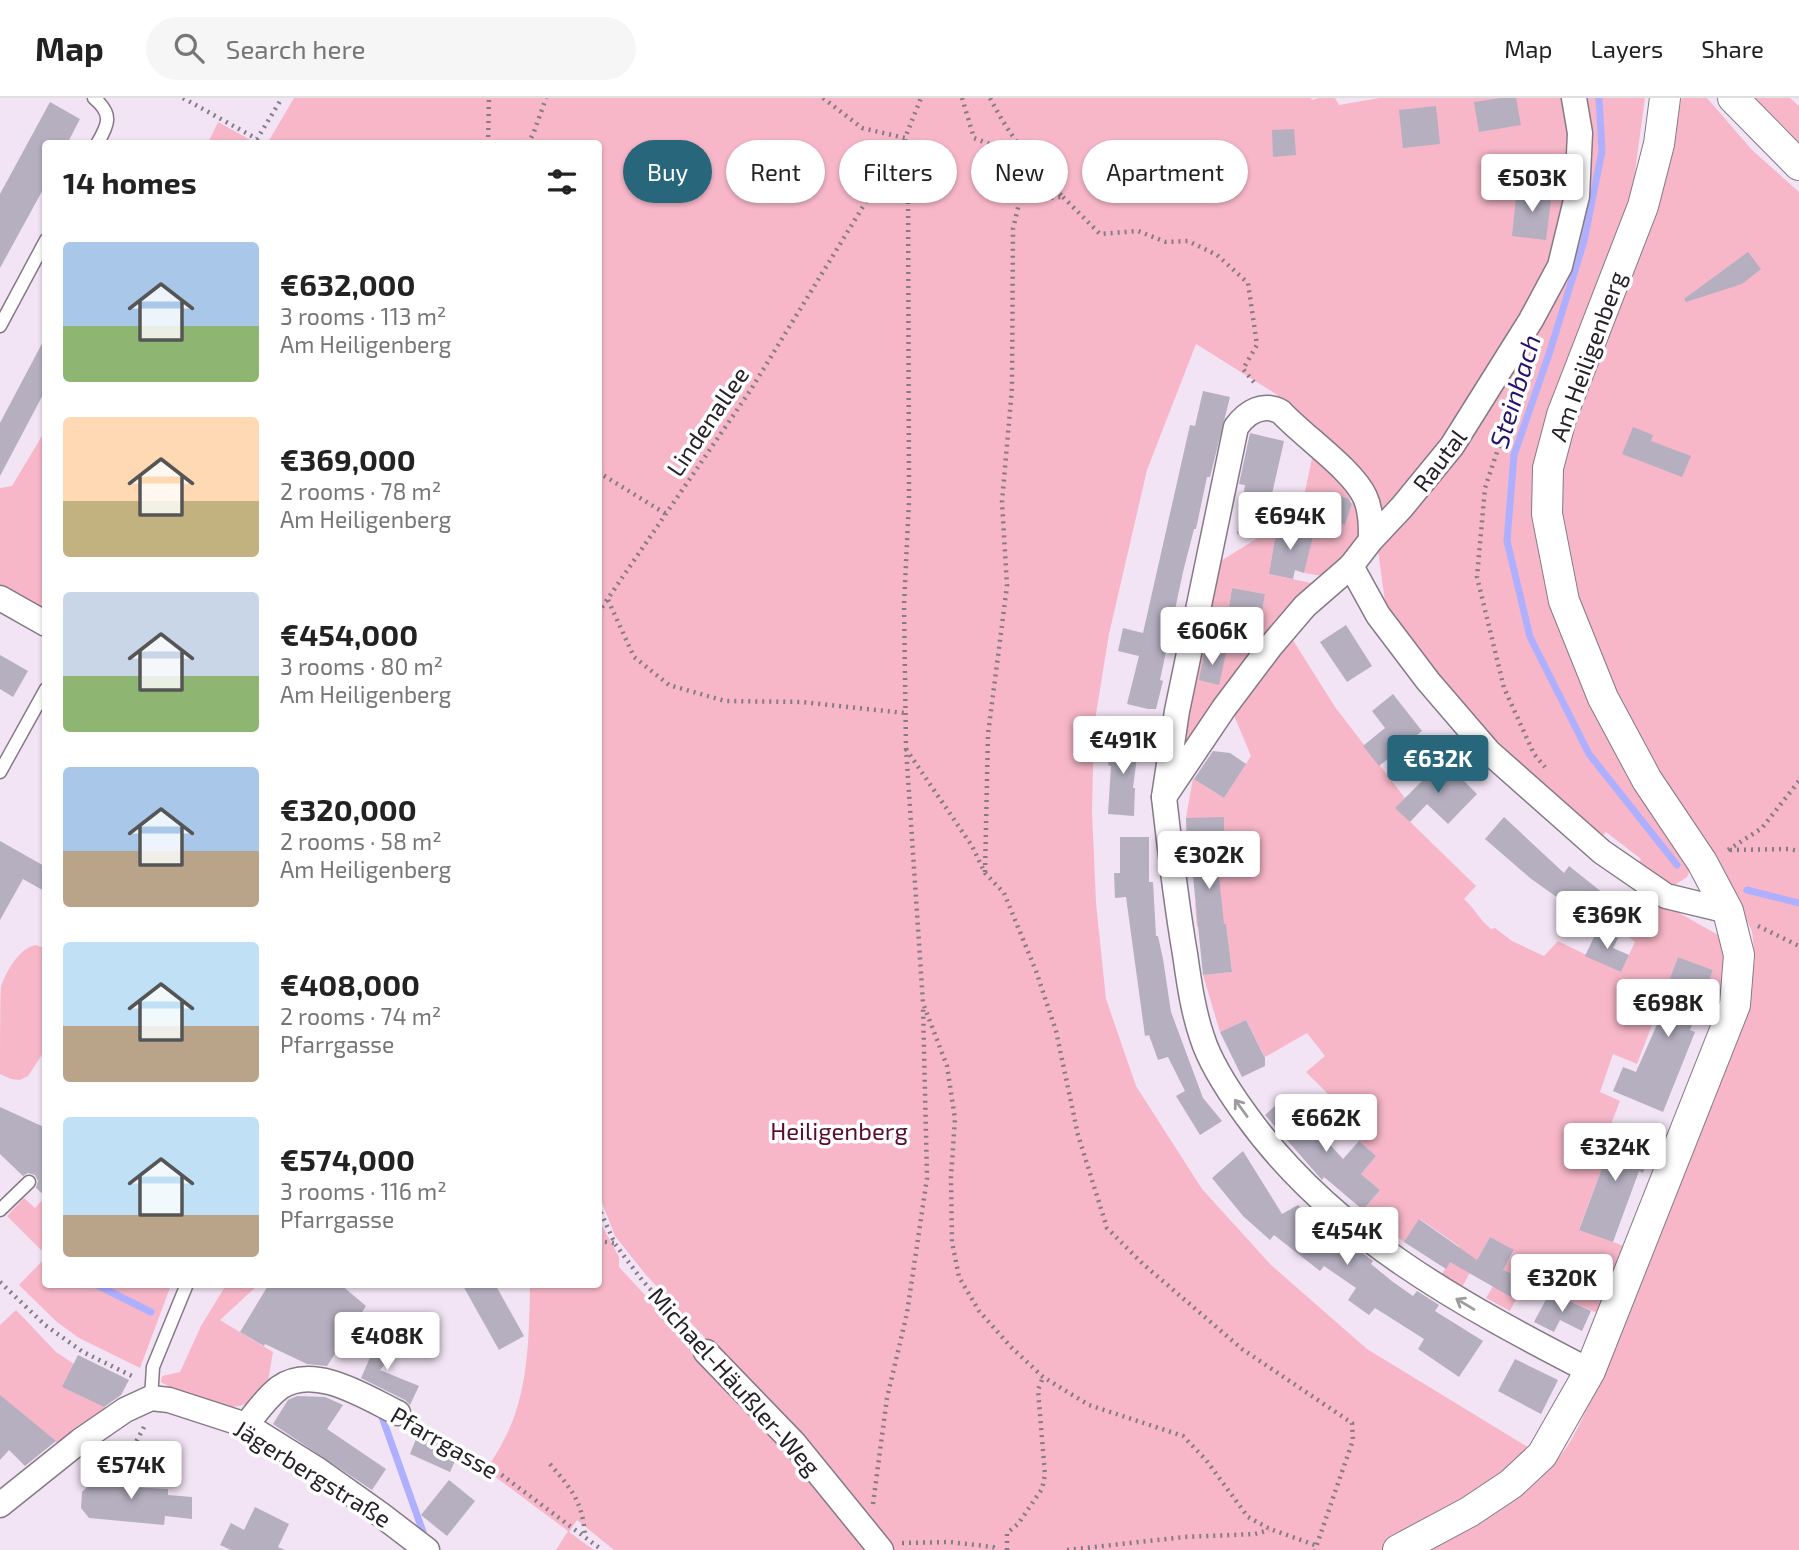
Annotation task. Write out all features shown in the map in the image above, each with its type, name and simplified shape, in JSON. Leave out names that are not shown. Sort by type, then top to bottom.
[{"type":"street","name":"Rautal","points":[[1371,540],[1452,446],[1531,320],[1560,266],[1577,196],[1580,134],[1574,98]]},
{"type":"street","name":"Am Heiligenberg","points":[[1398,1550],[1469,1512],[1511,1484],[1542,1455],[1590,1371],[1735,1005],[1739,955],[1715,856],[1647,780],[1603,698],[1564,601],[1547,514],[1548,468],[1562,415],[1643,206],[1659,144],[1665,98]]},
{"type":"street","points":[[1733,98],[1799,165]]},
{"type":"street","points":[[1164,797],[1217,718],[1270,647],[1305,606],[1351,566],[1371,540],[1366,499],[1357,484],[1275,409],[1260,408],[1244,415],[1237,427],[1177,711],[1164,797],[1178,912],[1202,1039],[1232,1096],[1266,1142],[1325,1204],[1421,1277],[1493,1321],[1590,1371]]},
{"type":"street","points":[[1351,566],[1378,615],[1428,681],[1498,760],[1602,852],[1666,896],[1728,911]]},
{"type":"street","points":[[0,598],[42,623]]},
{"type":"street","name":"Michael-Häußler-Weg","points":[[706,1352],[794,1443],[875,1542]]},
{"type":"street","name":"Pfarrgasse","points":[[246,1425],[280,1388],[296,1380],[314,1379],[333,1384],[398,1413]]},
{"type":"street","points":[[4,1495],[125,1410],[146,1399]]},
{"type":"street","name":"Jägerbergstraße","points":[[146,1399],[169,1400],[246,1425],[349,1492],[427,1550]]},
{"type":"lane","points":[[94,98],[105,111],[107,118],[107,127],[99,140]]},
{"type":"lane","points":[[0,326],[42,247]]},
{"type":"lane","points":[[0,772],[42,696]]},
{"type":"lane","points":[[0,1210],[29,1182]]},
{"type":"lane","points":[[146,1399],[153,1367],[185,1288]]},
{"type":"path","points":[[183,98],[257,139],[282,98]]},
{"type":"path","points":[[488,140],[489,98]]},
{"type":"path","points":[[530,140],[546,98]]},
{"type":"path","name":"Lindenallee","points":[[602,608],[750,391],[905,138],[921,98]]},
{"type":"path","points":[[962,98],[974,138],[979,140]]},
{"type":"path","points":[[990,98],[1014,140]]},
{"type":"path","points":[[827,99],[862,128],[905,138],[908,173],[909,501],[904,605],[905,713],[923,1003],[927,1178],[907,1313],[887,1398],[875,1542],[950,1542],[993,1547],[998,1550]]},
{"type":"path","points":[[1068,202],[1100,234],[1138,231],[1166,242],[1188,241],[1217,255],[1248,283],[1257,345],[1243,369],[1275,409]]},
{"type":"path","points":[[985,873],[988,734],[1007,586],[1002,502],[1012,388],[1013,229],[1019,203]]},
{"type":"path","points":[[602,474],[666,514]]},
{"type":"path","points":[[608,600],[634,657],[669,685],[725,701],[802,702],[905,713]]},
{"type":"path","points":[[906,748],[972,846],[985,873],[1004,893],[1036,971],[1062,1051],[1078,1135],[1107,1228],[1143,1264],[1242,1349],[1352,1423],[1353,1440],[1315,1547],[1248,1517],[1206,1460],[1183,1436],[1089,1405],[1043,1377],[979,1311],[959,1276],[952,1242],[951,1177],[955,1119],[947,1066],[923,1003]]},
{"type":"path","points":[[1715,856],[1762,828],[1799,781]]},
{"type":"path","points":[[1715,856],[1788,849],[1799,851]]},
{"type":"path","points":[[1728,911],[1799,946]]},
{"type":"path","name":"Michael-Häußler-Weg","points":[[602,1215],[615,1244],[642,1280],[706,1352]]},
{"type":"path","points":[[602,1242],[615,1244]]},
{"type":"path","points":[[0,1282],[45,1325],[146,1399],[120,1472]]},
{"type":"path","points":[[1007,1550],[1007,1533],[1018,1524],[1042,1489],[1045,1475],[1038,1390],[1043,1377]]},
{"type":"path","name":"Pfarrgasse","points":[[398,1413],[483,1461],[602,1550]]},
{"type":"path","points":[[550,1464],[570,1489],[583,1514],[585,1538]]},
{"type":"path","points":[[1067,1550],[1185,1537],[1255,1534],[1270,1529]]},
{"type":"green space","name":"Heiligenberg","points":[[294,98],[1335,98],[1339,105],[1379,98],[1564,98],[1567,165],[1551,276],[1585,98],[1645,98],[1631,201],[1537,518],[1692,866],[1687,877],[1668,889],[1635,867],[1641,859],[1606,832],[1599,839],[1497,746],[1437,676],[1386,609],[1377,543],[1387,530],[1312,430],[1276,394],[1196,344],[1147,470],[1109,634],[1094,726],[1092,811],[1096,903],[1106,999],[1136,1086],[1202,1189],[1271,1265],[1367,1349],[1531,1449],[1500,1475],[1381,1550],[888,1550],[799,1438],[646,1275],[615,1236],[602,1203],[602,140],[269,140]]},
{"type":"green space","points":[[1682,98],[1707,98],[1752,150],[1799,192],[1799,1550],[1429,1550],[1491,1516],[1529,1489],[1561,1455],[1574,1435],[1585,1414],[1745,1010],[1755,959],[1752,931],[1716,860],[1612,699],[1579,598],[1557,516],[1558,470],[1652,208]]},
{"type":"green space","points":[[1744,98],[1790,98],[1799,106],[1799,154]]},
{"type":"green space","points":[[218,122],[251,140],[209,140]]},
{"type":"green space","points":[[42,436],[42,610],[0,585],[0,488],[12,486]]},
{"type":"green space","points":[[1314,449],[1355,492],[1361,535],[1356,544],[1323,576],[1304,573],[1312,538],[1289,528],[1303,501]],"holes":[[[1329,492],[1353,501],[1345,525],[1320,516]]]},
{"type":"green space","points":[[1277,526],[1269,574],[1316,584],[1182,752],[1216,564]],"holes":[[[1232,588],[1265,594],[1260,624],[1227,618]]]},
{"type":"green space","points":[[1291,637],[1335,707],[1405,798],[1396,808],[1476,886],[1464,899],[1491,929],[1495,928],[1512,941],[1544,956],[1558,941],[1621,972],[1635,942],[1624,933],[1627,918],[1656,900],[1720,936],[1727,946],[1722,1011],[1700,1004],[1713,970],[1678,957],[1637,1064],[1613,1054],[1600,1092],[1620,1101],[1598,1157],[1605,1160],[1579,1229],[1629,1248],[1601,1315],[1526,1281],[1510,1311],[1486,1298],[1514,1251],[1490,1237],[1462,1287],[1441,1275],[1460,1247],[1420,1219],[1404,1242],[1363,1210],[1380,1190],[1361,1174],[1376,1156],[1359,1141],[1337,1103],[1306,1072],[1325,1056],[1307,1033],[1265,1057],[1246,1020],[1220,1032],[1203,975],[1232,972],[1226,924],[1197,927],[1195,903],[1221,900],[1217,857],[1225,856],[1224,818],[1186,818],[1193,778],[1224,798],[1251,756],[1233,713]]},
{"type":"green space","points":[[29,947],[42,947],[42,1055],[28,1076],[20,1080],[0,1074],[1,986],[10,967]]},
{"type":"green space","points":[[24,1198],[35,1208],[42,1200],[42,1251],[7,1216]]},
{"type":"green space","points":[[602,1226],[619,1257],[619,1267],[787,1448],[871,1550],[614,1550],[577,1520],[569,1532],[594,1550],[556,1550],[568,1531],[486,1470],[514,1418],[526,1362],[530,1288],[602,1288]]},
{"type":"green space","points":[[42,1261],[42,1288],[170,1288],[140,1368],[79,1338],[57,1322],[19,1285]]},
{"type":"green space","points":[[224,1288],[255,1288],[220,1320],[273,1352],[265,1389],[255,1400],[228,1407],[214,1405],[161,1382],[162,1376],[180,1372],[201,1326]]},
{"type":"green space","points":[[16,1310],[56,1352],[74,1364],[63,1387],[113,1411],[60,1445],[0,1397],[0,1325]]},
{"type":"building","points":[[1516,98],[1521,125],[1479,132],[1474,102]]},
{"type":"building","points":[[50,102],[80,119],[69,140],[42,140],[42,191],[0,268],[0,194]]},
{"type":"building","points":[[1436,106],[1440,144],[1403,148],[1399,110]]},
{"type":"building","points":[[1294,129],[1296,155],[1273,157],[1272,130]]},
{"type":"building","points":[[1517,188],[1552,192],[1546,240],[1512,236]]},
{"type":"building","points":[[1748,252],[1761,269],[1742,284],[1686,302],[1684,299]]},
{"type":"building","points":[[42,344],[42,397],[0,476],[0,423]]},
{"type":"building","points":[[1203,391],[1230,397],[1183,572],[1156,709],[1148,709],[1127,704],[1139,656],[1118,651],[1123,628],[1143,633],[1190,425],[1195,426]]},
{"type":"building","points":[[1633,427],[1653,435],[1651,441],[1691,456],[1682,477],[1622,454]]},
{"type":"building","points":[[1250,433],[1284,441],[1262,538],[1237,534],[1245,485],[1239,484]]},
{"type":"building","points":[[1329,492],[1349,499],[1352,504],[1345,525],[1320,516]]},
{"type":"building","points":[[1277,526],[1314,532],[1304,573],[1295,570],[1293,579],[1269,574]]},
{"type":"building","points":[[1232,588],[1265,594],[1260,625],[1227,619]]},
{"type":"building","points":[[1346,625],[1372,666],[1347,682],[1320,642]]},
{"type":"building","points":[[1205,649],[1226,653],[1219,685],[1199,680]]},
{"type":"building","points":[[0,655],[28,671],[13,697],[0,689]]},
{"type":"building","points":[[1393,694],[1422,731],[1379,766],[1363,746],[1385,728],[1372,711]]},
{"type":"building","points":[[1112,737],[1139,741],[1133,788],[1134,816],[1108,814],[1111,766],[1108,765]]},
{"type":"building","points":[[1213,751],[1230,753],[1246,764],[1224,798],[1194,779]]},
{"type":"building","points":[[1443,760],[1477,794],[1448,824],[1427,804],[1410,822],[1395,808]]},
{"type":"building","points":[[1224,817],[1225,857],[1217,857],[1232,972],[1203,975],[1191,857],[1187,857],[1186,818]]},
{"type":"building","points":[[1504,817],[1564,873],[1569,866],[1608,897],[1590,921],[1530,878],[1485,839]]},
{"type":"building","points":[[1120,837],[1149,837],[1149,882],[1153,882],[1156,936],[1163,959],[1171,1012],[1203,1098],[1222,1121],[1200,1135],[1176,1096],[1185,1091],[1168,1057],[1158,1060],[1149,1035],[1145,1036],[1126,897],[1115,898],[1114,873],[1120,873]]},
{"type":"building","points":[[0,841],[42,865],[42,890],[23,879],[0,920]]},
{"type":"building","points":[[1598,929],[1618,938],[1613,948],[1629,955],[1621,972],[1585,956]]},
{"type":"building","points":[[1678,957],[1713,970],[1690,1030],[1695,1032],[1663,1112],[1613,1091],[1623,1067],[1636,1072],[1671,993],[1665,991]]},
{"type":"building","points":[[1246,1020],[1265,1058],[1265,1066],[1242,1077],[1220,1032]]},
{"type":"building","points":[[1286,1096],[1343,1159],[1359,1141],[1376,1156],[1361,1174],[1380,1190],[1363,1210],[1324,1177],[1322,1180],[1265,1115]]},
{"type":"building","points":[[0,1107],[42,1126],[42,1193],[36,1188],[38,1181],[35,1175],[28,1173],[23,1176],[0,1154]]},
{"type":"building","points":[[1608,1129],[1653,1144],[1643,1173],[1639,1171],[1613,1242],[1579,1230],[1605,1160],[1598,1158]]},
{"type":"building","points":[[1243,1151],[1282,1214],[1298,1205],[1346,1245],[1348,1242],[1373,1261],[1371,1264],[1393,1282],[1413,1296],[1417,1291],[1439,1305],[1435,1311],[1483,1341],[1459,1377],[1418,1349],[1424,1339],[1375,1308],[1369,1315],[1348,1300],[1356,1288],[1324,1266],[1320,1271],[1274,1235],[1270,1240],[1243,1216],[1212,1178]]},
{"type":"building","points":[[1419,1219],[1477,1260],[1490,1237],[1514,1250],[1503,1270],[1523,1279],[1511,1297],[1450,1262],[1446,1269],[1404,1242]]},
{"type":"building","points":[[267,1288],[345,1288],[366,1306],[327,1366],[307,1364],[265,1344],[264,1346],[240,1332]]},
{"type":"building","points":[[464,1288],[497,1288],[524,1336],[499,1350]]},
{"type":"building","points":[[1550,1292],[1591,1311],[1582,1331],[1560,1320],[1554,1332],[1534,1322]]},
{"type":"building","points":[[381,1333],[398,1348],[380,1370],[419,1386],[410,1405],[361,1378]]},
{"type":"building","points":[[78,1355],[129,1380],[121,1395],[104,1407],[62,1387]]},
{"type":"building","points":[[1515,1359],[1558,1380],[1541,1414],[1498,1391]]},
{"type":"building","points":[[0,1395],[56,1441],[25,1466],[9,1450],[0,1460]]},
{"type":"building","points":[[297,1396],[325,1397],[343,1405],[327,1429],[386,1469],[372,1490],[273,1424],[288,1400]]},
{"type":"building","points":[[418,1434],[459,1452],[450,1472],[410,1454]]},
{"type":"building","points":[[98,1470],[132,1473],[131,1487],[168,1489],[168,1495],[192,1497],[192,1519],[165,1516],[164,1525],[89,1518],[81,1508],[82,1492],[97,1477]]},
{"type":"building","points":[[449,1480],[475,1501],[447,1536],[421,1515]]},
{"type":"building","points":[[255,1507],[289,1524],[278,1547],[285,1550],[231,1550],[220,1545],[231,1523],[244,1530]]},
{"type":"waterway","name":"Steinbach","points":[[1599,98],[1602,151],[1584,241],[1514,455],[1507,541],[1530,637],[1589,754],[1677,865]]},
{"type":"waterway","name":"Steinbach","points":[[1747,890],[1799,903]]},
{"type":"waterway","points":[[103,1288],[151,1312]]},
{"type":"waterway","points":[[381,1414],[423,1532]]}]
